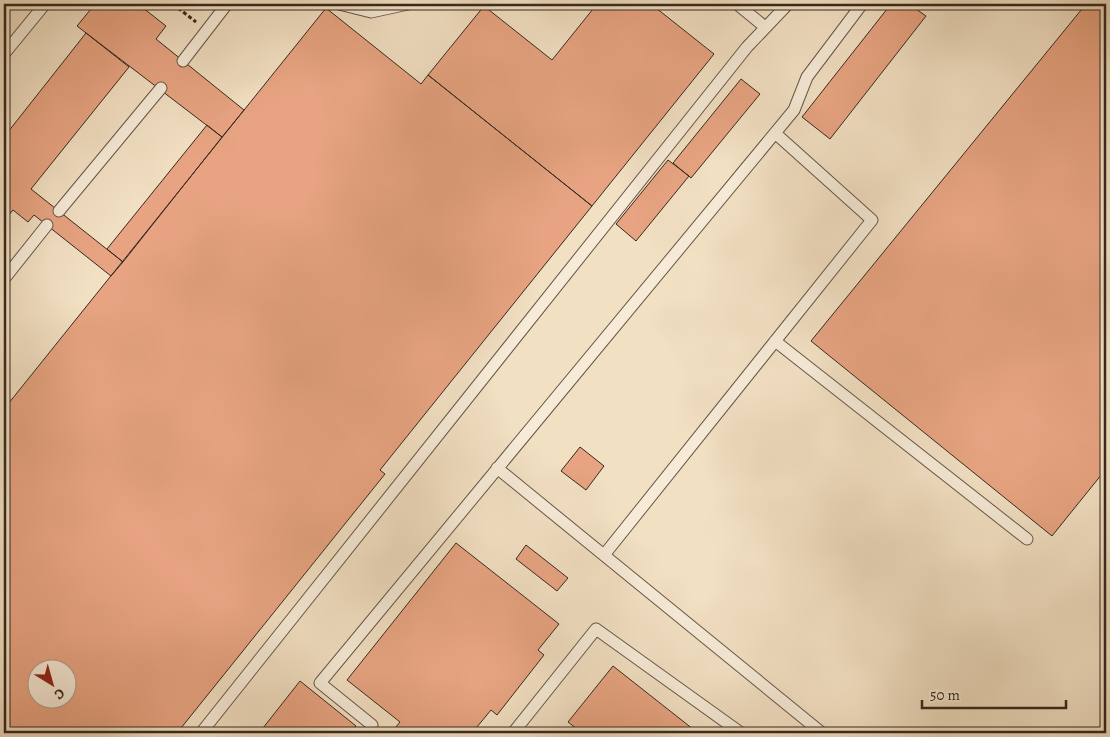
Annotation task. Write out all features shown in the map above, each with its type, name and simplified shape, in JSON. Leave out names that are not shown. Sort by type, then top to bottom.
[{"type":"lane","points":[[4,54],[45,4]]},
{"type":"lane","points":[[183,61],[227,4]]},
{"type":"lane","points":[[339,4],[371,12],[408,4]]},
{"type":"lane","points":[[737,4],[765,27]]},
{"type":"lane","points":[[201,733],[765,27],[788,4]]},
{"type":"lane","points":[[372,725],[320,683],[794,110],[807,77],[862,4]]},
{"type":"lane","points":[[59,211],[161,88]]},
{"type":"lane","points":[[604,555],[872,220],[775,133]]},
{"type":"lane","points":[[4,278],[47,225]]},
{"type":"lane","points":[[776,341],[1027,539]]},
{"type":"lane","points":[[497,468],[822,733]]},
{"type":"lane","points":[[513,733],[596,629],[741,733]]},
{"type":"path","points":[[172,4],[207,31]]},
{"type":"building","points":[[95,4],[138,4],[166,26],[156,39],[244,110],[222,137],[77,26]]},
{"type":"building","points":[[597,4],[651,4],[714,54],[592,206],[428,75],[484,6],[552,60]]},
{"type":"building","points":[[891,4],[909,4],[926,16],[830,139],[802,117]]},
{"type":"building","points":[[1086,4],[1106,4],[1106,469],[1052,536],[811,341]]},
{"type":"building","points":[[326,8],[421,84],[428,75],[592,206],[380,470],[385,474],[177,733],[4,733],[4,409]]},
{"type":"building","points":[[86,33],[129,67],[31,189],[123,262],[111,276],[34,215],[28,222],[13,210],[4,221],[4,137]]},
{"type":"building","points":[[741,79],[760,94],[691,178],[673,163]]},
{"type":"building","points":[[207,125],[222,137],[123,262],[107,249]]},
{"type":"building","points":[[668,160],[689,176],[636,241],[616,224]]},
{"type":"building","points":[[580,447],[604,466],[586,490],[561,471]]},
{"type":"building","points":[[456,543],[559,624],[538,650],[544,655],[497,715],[491,710],[472,733],[391,733],[400,722],[347,680]]},
{"type":"building","points":[[526,545],[568,578],[557,591],[516,559]]},
{"type":"building","points":[[613,666],[698,733],[582,733],[568,722]]},
{"type":"building","points":[[300,681],[356,726],[350,733],[259,733]]}]
